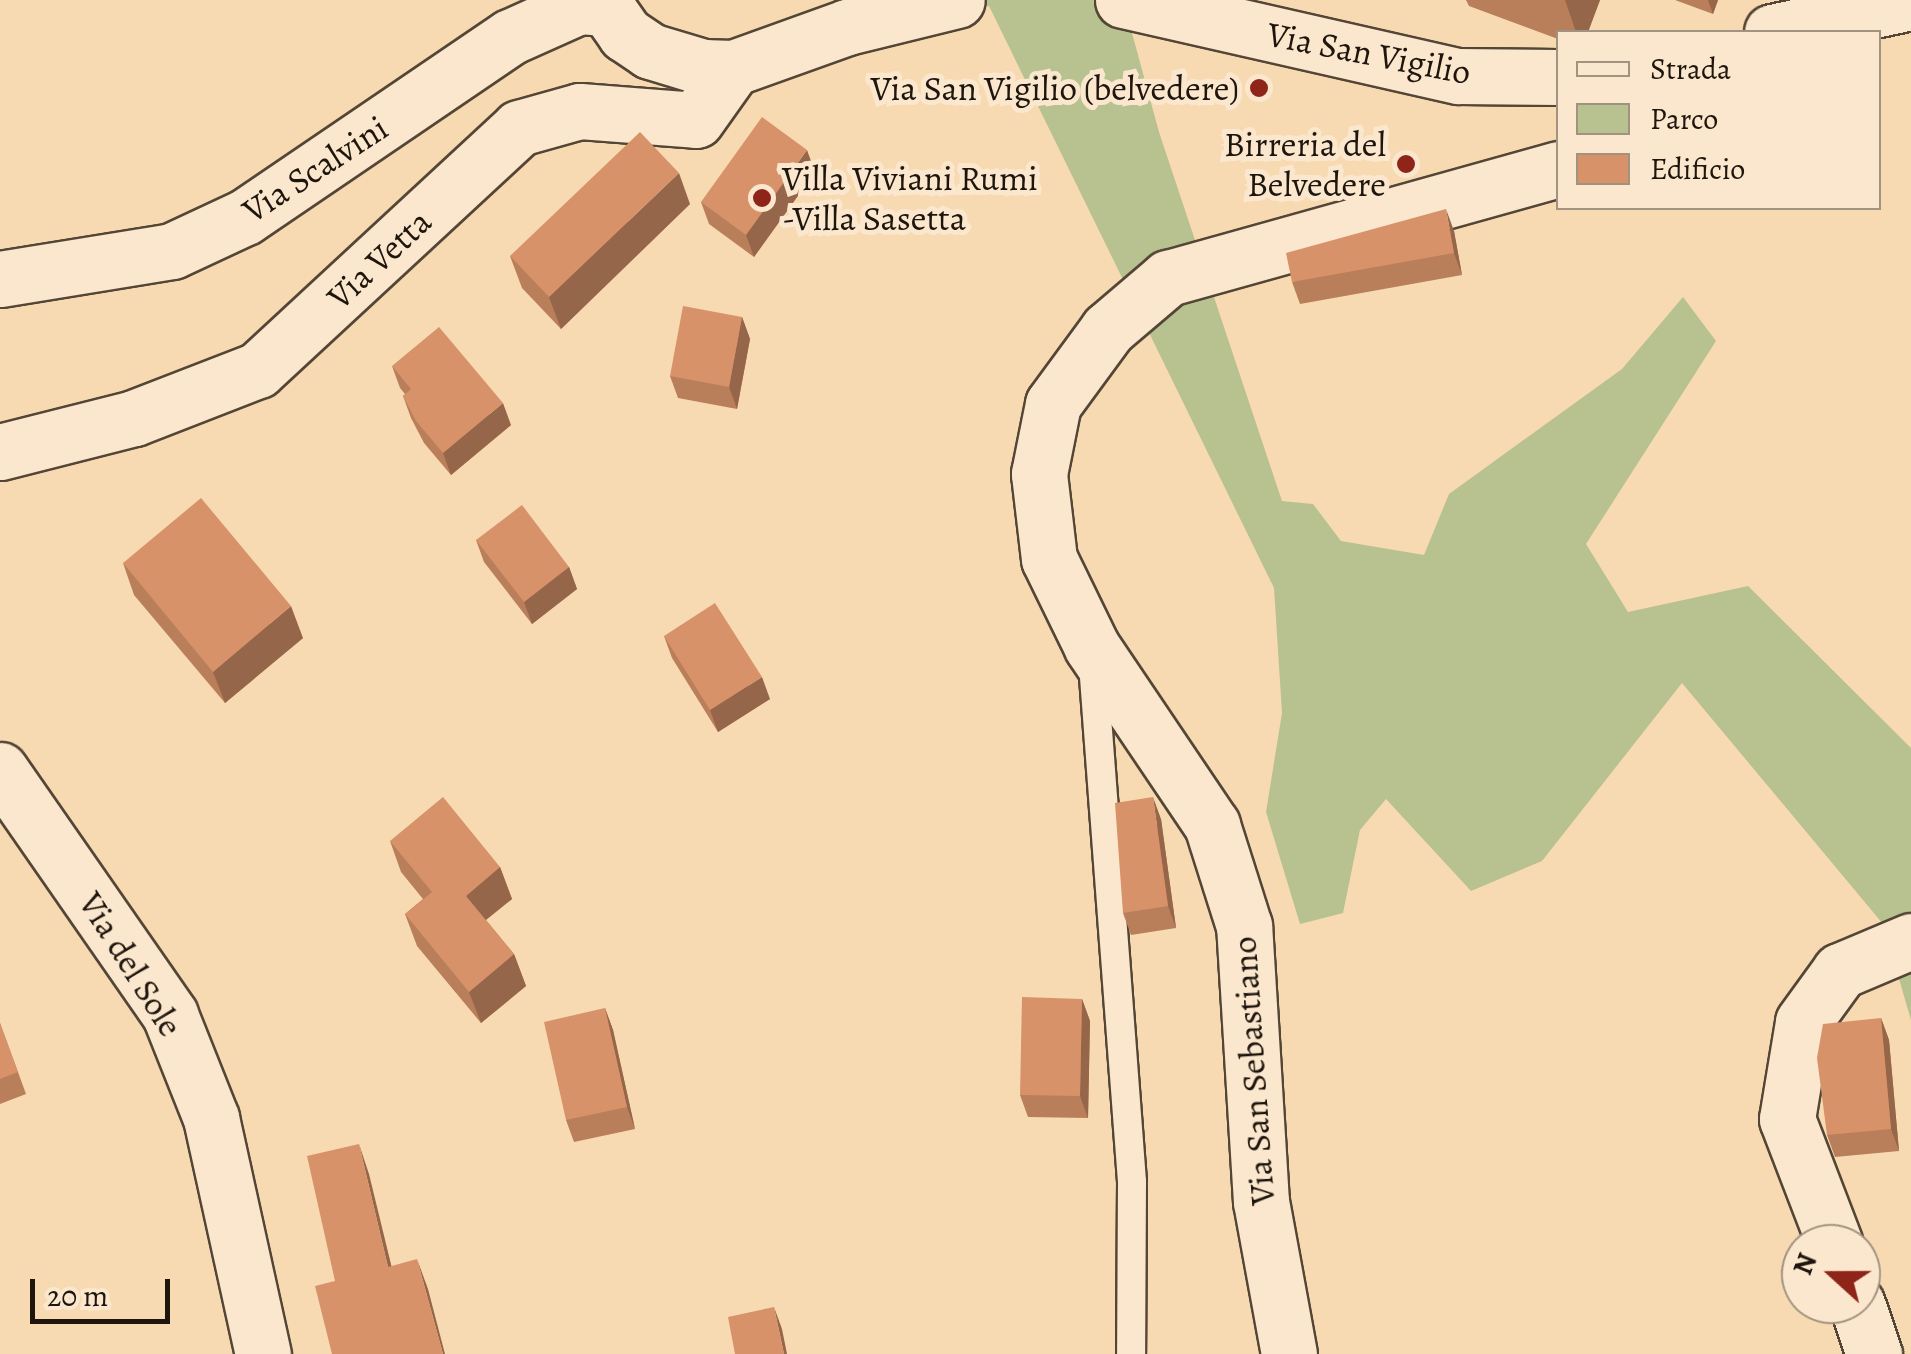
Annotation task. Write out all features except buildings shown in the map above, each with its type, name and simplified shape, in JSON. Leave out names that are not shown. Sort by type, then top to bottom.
[{"type":"street","points":[[587,4],[650,51],[703,68],[732,68],[847,27],[957,0]]},
{"type":"street","name":"Via San Vigilio","points":[[1123,0],[1458,76],[1556,76]]},
{"type":"street","points":[[1781,30],[1911,2]]},
{"type":"street","name":"Via Scalvini","points":[[0,279],[172,251],[245,217],[510,37],[587,4]]},
{"type":"street","points":[[1881,43],[1904,37],[1911,23]]},
{"type":"street","name":"Via Vetta","points":[[0,452],[134,418],[258,370],[518,128],[580,111],[696,120],[732,68]]},
{"type":"street","name":"Via San Sebastiano","points":[[1289,1354],[1260,1202],[1244,926],[1212,825],[1092,648],[1048,559],[1039,474],[1053,404],[1108,329],[1168,278],[1556,171]]},
{"type":"street","name":"Via del Sole","points":[[0,770],[170,1015],[211,1118],[263,1354]]},
{"type":"street","points":[[1828,1224],[1787,1118],[1803,1022],[1840,971],[1911,941]]},
{"type":"street","points":[[1863,1324],[1874,1354]]},
{"type":"lane","name":"Via San Sebastiano","points":[[1092,648],[1132,1182],[1130,1354]]},
{"type":"green space","points":[[898,0],[1123,0],[1159,132],[1282,501],[1313,504],[1341,541],[1424,555],[1449,494],[1622,369],[1683,297],[1716,341],[1586,544],[1628,612],[1748,586],[1911,748],[1911,1020],[1883,924],[1682,683],[1542,861],[1471,891],[1386,799],[1360,830],[1343,913],[1300,924],[1266,812],[1282,713],[1274,588],[989,6],[889,26]]},
{"type":"place","name":"Via San Vigilio (belvedere)","points":[[1259,88]]},
{"type":"place","name":"Birreria del Belvedere","points":[[1406,164]]},
{"type":"place","name":"Villa Viviani Rumi -Villa Sasetta","points":[[762,198]]}]
